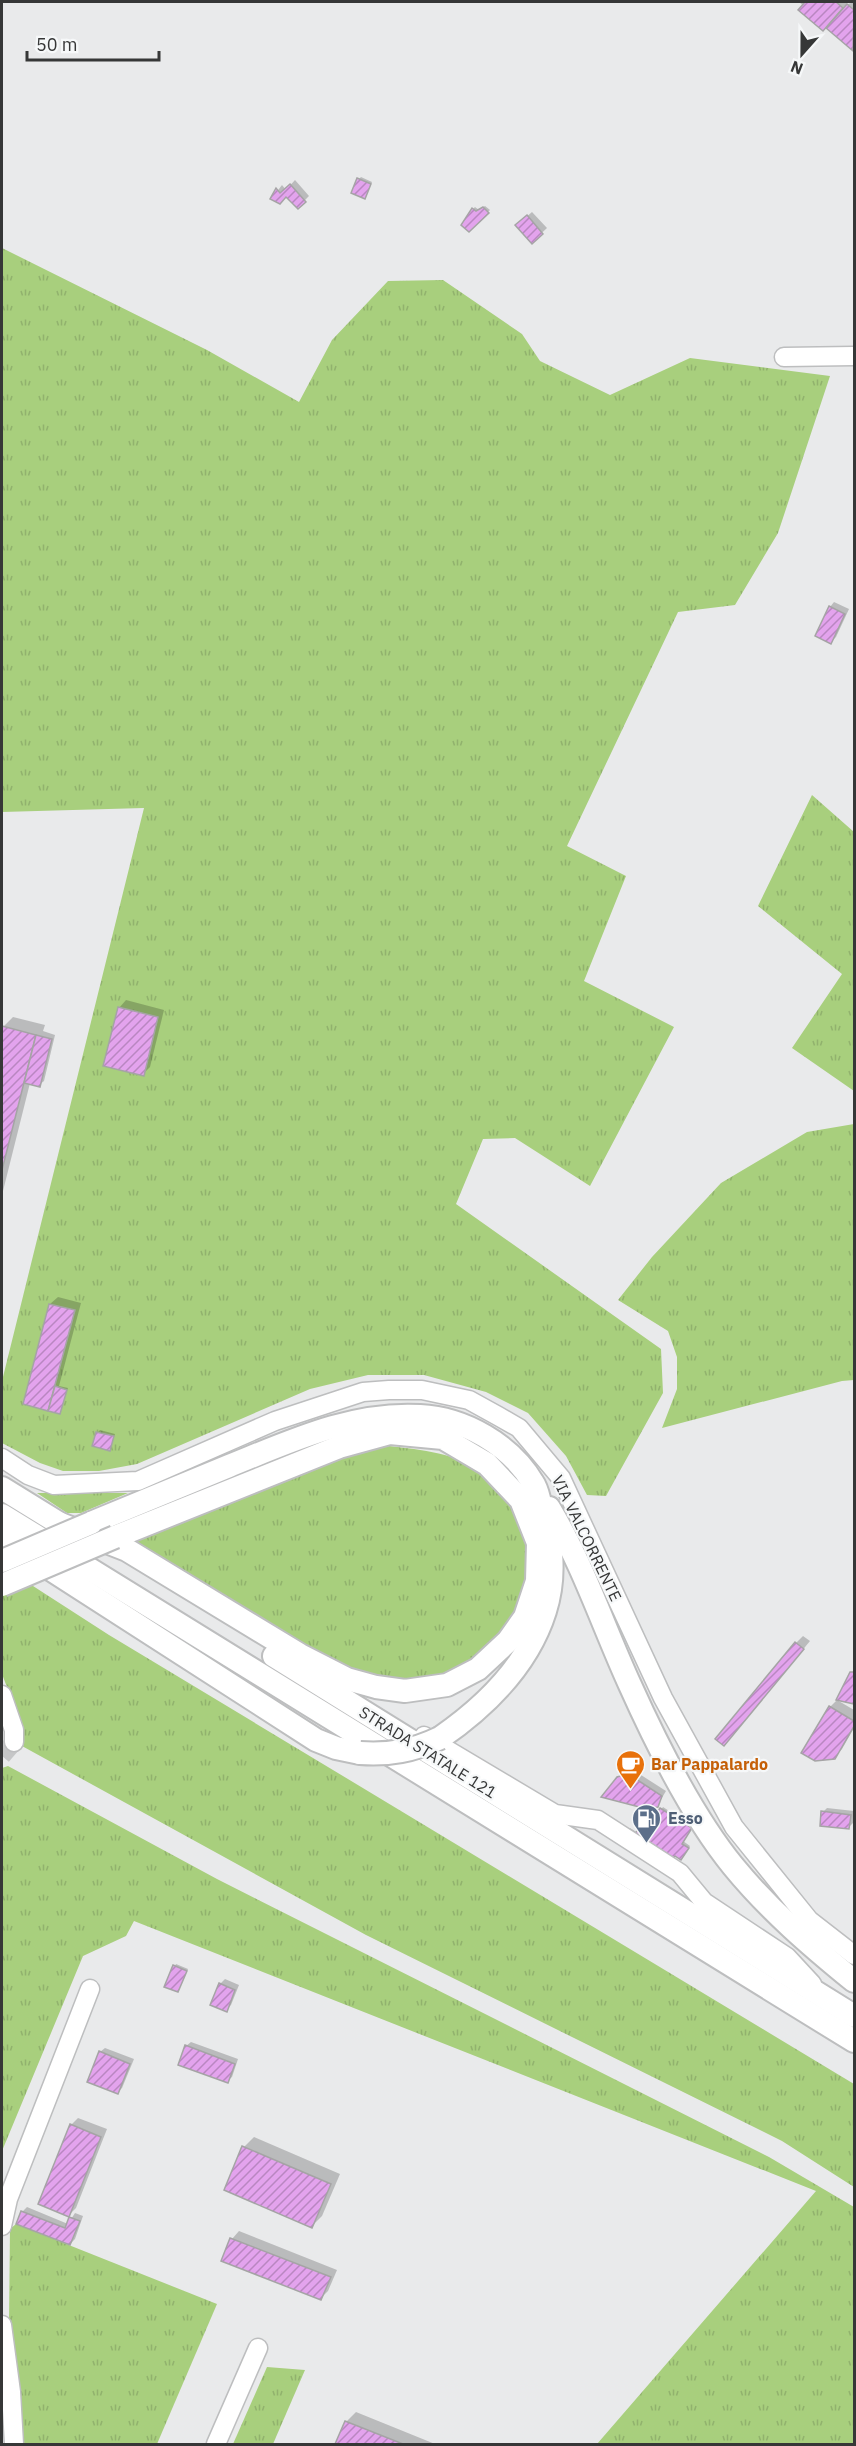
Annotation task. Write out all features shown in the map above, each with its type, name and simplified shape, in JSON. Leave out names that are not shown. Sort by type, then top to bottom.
[{"type":"main road","points":[[2,1561],[282,1445],[353,1420],[385,1416],[422,1416],[469,1427],[491,1440],[513,1458],[534,1484],[568,1539],[630,1684],[661,1749],[706,1828],[732,1865],[776,1913],[807,1943],[855,1981]]},
{"type":"main road","points":[[2,1585],[115,1537],[339,1447],[390,1433],[443,1438],[487,1464],[521,1500],[538,1543],[537,1581],[525,1617],[508,1641],[478,1669],[447,1685],[405,1691],[376,1687],[347,1679],[300,1655],[127,1550],[58,1522]]},
{"type":"main road","points":[[2,1538],[316,1740],[336,1748],[360,1753],[401,1752],[421,1747],[440,1738],[471,1716],[498,1690],[530,1643],[545,1611],[553,1560],[534,1484]]},
{"type":"main road","name":"STRADA STATALE 121","points":[[2,1488],[855,2016]]},
{"type":"main road","name":"STRADA STATALE 121","points":[[2,1515],[855,2041]]},
{"type":"street","points":[[784,357],[855,356]]},
{"type":"street","name":"VIA VALCORRENTE","points":[[2,1458],[28,1475],[54,1485],[138,1481],[275,1420],[363,1392],[389,1389],[422,1389],[469,1401],[519,1428],[561,1478],[663,1698],[734,1827],[809,1920],[855,1955]]},
{"type":"street","points":[[2,1695],[14,1730],[14,1742]]},
{"type":"street","points":[[395,1731],[424,1736],[555,1814],[598,1820],[680,1873],[704,1902],[787,1957],[823,1997]]},
{"type":"street","points":[[2,2226],[8,2199],[90,1989]]},
{"type":"street","points":[[2,2325],[11,2392],[14,2445]]},
{"type":"street","points":[[216,2445],[258,2348]]},
{"type":"green space","points":[[2,248],[207,350],[299,402],[332,340],[388,281],[443,280],[522,334],[540,361],[610,395],[690,358],[830,376],[778,533],[735,605],[678,612],[567,846],[626,876],[584,981],[674,1027],[590,1186],[515,1138],[483,1139],[456,1204],[661,1349],[663,1393],[606,1496],[587,1495],[566,1456],[528,1413],[486,1392],[424,1375],[368,1375],[310,1389],[137,1464],[99,1471],[63,1471],[40,1463],[2,1443],[2,1381],[144,808],[2,812]]},
{"type":"green space","points":[[812,795],[854,832],[854,1091],[792,1048],[842,974],[758,906]]},
{"type":"green space","points":[[854,1124],[854,1380],[842,1381],[662,1428],[677,1389],[677,1357],[668,1331],[618,1300],[652,1257],[721,1183],[807,1132]]},
{"type":"green space","points":[[389,1446],[451,1457],[474,1466],[484,1473],[504,1494],[526,1542],[530,1557],[530,1573],[521,1605],[505,1629],[485,1651],[475,1660],[456,1670],[426,1678],[406,1680],[385,1679],[350,1670],[301,1646],[130,1544],[344,1456]]},
{"type":"green space","points":[[37,1493],[128,1493],[81,1513],[67,1513]]},
{"type":"green space","points":[[2,1566],[109,1635],[854,2084],[854,2187],[782,2141],[366,1935],[22,1746],[16,1711],[2,1674]]},
{"type":"green space","points":[[8,1766],[217,1879],[769,2157],[854,2207],[854,2444],[597,2444],[816,2191],[134,1921],[126,1936],[83,1956],[2,2151],[2,1768]]},
{"type":"green space","points":[[16,2224],[217,2304],[157,2444],[20,2444],[9,2324],[10,2229]]},
{"type":"green space","points":[[267,2367],[305,2370],[273,2444],[233,2444]]},
{"type":"building","points":[[805,2],[836,2],[843,8],[823,31],[798,10]]},
{"type":"building","points":[[847,4],[854,10],[853,51],[826,28]]},
{"type":"building","points":[[357,178],[371,184],[365,199],[351,193]]},
{"type":"building","points":[[290,184],[306,202],[298,209],[286,197],[280,204],[270,199],[276,188],[280,193]]},
{"type":"building","points":[[483,207],[489,213],[469,232],[461,225],[472,208],[476,211]]},
{"type":"building","points":[[527,215],[543,234],[532,244],[515,225]]},
{"type":"building","points":[[829,606],[845,614],[831,644],[815,636]]},
{"type":"building","points":[[118,1007],[158,1017],[144,1076],[103,1066]]},
{"type":"building","points":[[2,1026],[36,1035],[2,1170]]},
{"type":"building","points":[[36,1035],[52,1039],[40,1087],[24,1083]]},
{"type":"building","points":[[49,1304],[75,1310],[48,1411],[23,1404]]},
{"type":"building","points":[[55,1386],[67,1390],[60,1414],[48,1411]]},
{"type":"building","points":[[96,1432],[114,1436],[110,1451],[92,1446]]},
{"type":"building","points":[[795,1642],[804,1649],[724,1746],[715,1739]]},
{"type":"building","points":[[850,1672],[854,1672],[854,1704],[836,1700]]},
{"type":"building","points":[[829,1706],[854,1721],[854,1726],[835,1759],[815,1761],[801,1753]]},
{"type":"building","name":"Bar Pappalardo","points":[[624,1775],[636,1779],[662,1796],[658,1807],[647,1809],[601,1797],[617,1777]]},
{"type":"building","points":[[660,1808],[692,1828],[682,1844],[689,1848],[681,1860],[675,1856],[665,1872],[635,1834],[644,1820],[650,1823]]},
{"type":"building","points":[[821,1811],[851,1815],[849,1829],[820,1826]]},
{"type":"building","points":[[173,1965],[187,1971],[178,1992],[164,1987]]},
{"type":"building","points":[[219,1983],[235,1990],[227,2012],[210,2005]]},
{"type":"building","points":[[185,2045],[235,2064],[228,2083],[178,2065]]},
{"type":"building","points":[[99,2051],[130,2064],[118,2094],[87,2082]]},
{"type":"building","points":[[70,2124],[101,2137],[69,2217],[38,2204]]},
{"type":"building","points":[[242,2146],[331,2184],[312,2228],[224,2190]]},
{"type":"building","points":[[21,2211],[65,2228],[69,2217],[80,2221],[70,2245],[16,2224]]},
{"type":"building","points":[[230,2238],[331,2277],[321,2300],[221,2261]]},
{"type":"building","points":[[345,2421],[403,2444],[335,2444]]},
{"type":"tunnel","points":[[2,1756],[14,1742]]},
{"type":"place","name":"Bar Pappalardo","points":[[630,1790]]},
{"type":"place","name":"Esso","points":[[647,1844]]}]
